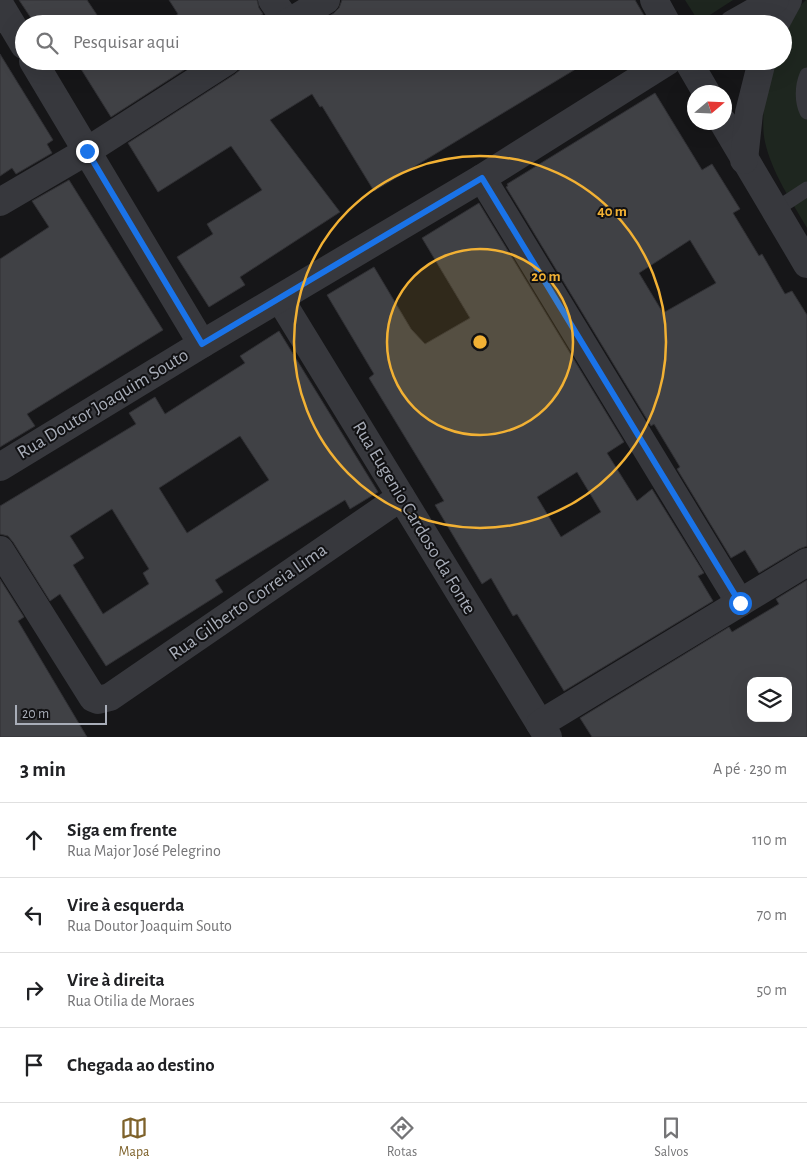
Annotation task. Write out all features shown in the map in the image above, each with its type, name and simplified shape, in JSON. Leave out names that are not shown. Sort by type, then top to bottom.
[{"type":"street","points":[[272,0],[282,15]]},
{"type":"street","points":[[301,15],[326,0]]},
{"type":"street","points":[[654,0],[662,15]]},
{"type":"street","points":[[749,15],[775,0]]},
{"type":"street","points":[[780,15],[788,0]]},
{"type":"street","points":[[0,5],[15,30]]},
{"type":"street","points":[[38,70],[202,344]]},
{"type":"street","points":[[0,202],[87,151],[214,70]]},
{"type":"street","name":"Rua Doutor Joaquim Souto","points":[[0,467],[202,344],[482,178],[654,70]]},
{"type":"street","points":[[693,70],[702,85]]},
{"type":"street","points":[[744,160],[749,113],[760,70]]},
{"type":"street","points":[[727,130],[807,264]]},
{"type":"street","points":[[482,178],[740,603]]},
{"type":"street","name":"Rua Eugenio Cardoso da Fonte","points":[[280,299],[544,731]]},
{"type":"street","name":"Rua Gilberto Correia Lima","points":[[0,550],[93,698],[98,700],[110,697],[401,497]]},
{"type":"street","points":[[544,731],[740,603],[807,562]]},
{"type":"lane","points":[[807,76],[804,82],[803,104],[807,112]]},
{"type":"lane","points":[[775,210],[807,190]]},
{"type":"shaded area","points":[[685,0],[733,0],[710,15],[695,15]]},
{"type":"shaded area","points":[[807,0],[807,228],[772,165],[765,142],[763,124],[768,70],[792,70],[791,15]]},
{"type":"building","points":[[19,0],[87,0],[97,15],[29,15]]},
{"type":"building","points":[[169,0],[257,0],[263,14],[177,15],[178,14]]},
{"type":"building","points":[[342,0],[635,0],[644,15],[331,15],[339,8]]},
{"type":"building","points":[[0,54],[53,140],[47,144],[52,153],[16,174],[12,168],[0,176]]},
{"type":"building","points":[[82,70],[184,70],[111,117]]},
{"type":"building","points":[[240,70],[574,70],[374,191],[322,106],[320,107],[312,94],[270,120],[340,212],[240,277],[245,285],[209,307],[177,257],[213,234],[207,224],[262,190],[231,146],[158,192],[128,143]]},
{"type":"building","points":[[655,93],[702,170],[712,164],[740,209],[733,213],[759,256],[762,254],[785,294],[792,291],[807,315],[807,546],[759,573],[745,550],[731,558],[677,469],[680,467],[654,424],[651,426],[506,187],[508,186],[507,184]],"holes":[[[690,240],[716,283],[663,313],[639,273]]]},
{"type":"building","points":[[69,180],[163,330],[27,414],[35,426],[0,447],[0,259],[49,227],[32,201]]},
{"type":"building","points":[[479,203],[624,442],[607,453],[637,501],[652,489],[704,573],[698,576],[713,601],[564,691],[517,614],[513,616],[491,578],[482,584],[435,505],[444,501],[369,378],[374,374],[327,295],[374,267],[411,329],[425,344],[470,318],[422,238]],"holes":[[[577,472],[601,512],[561,537],[537,497]]]},
{"type":"building","points":[[279,331],[378,492],[350,509],[345,500],[215,580],[223,592],[106,666],[60,594],[50,601],[13,542],[8,536],[0,534],[0,506],[136,424],[129,413],[155,397],[165,414],[245,363],[240,356]],"holes":[[[240,436],[269,480],[187,533],[159,488]],[[112,509],[149,569],[143,573],[149,584],[103,614],[73,565],[84,558],[70,536]]]},
{"type":"building","points":[[0,579],[24,617],[18,621],[87,737],[0,737]]},
{"type":"building","points":[[807,580],[807,737],[592,737],[580,718],[729,627],[732,632],[779,604],[776,599]]},
{"type":"route","points":[[87,151],[202,344],[482,178],[740,603]]}]
